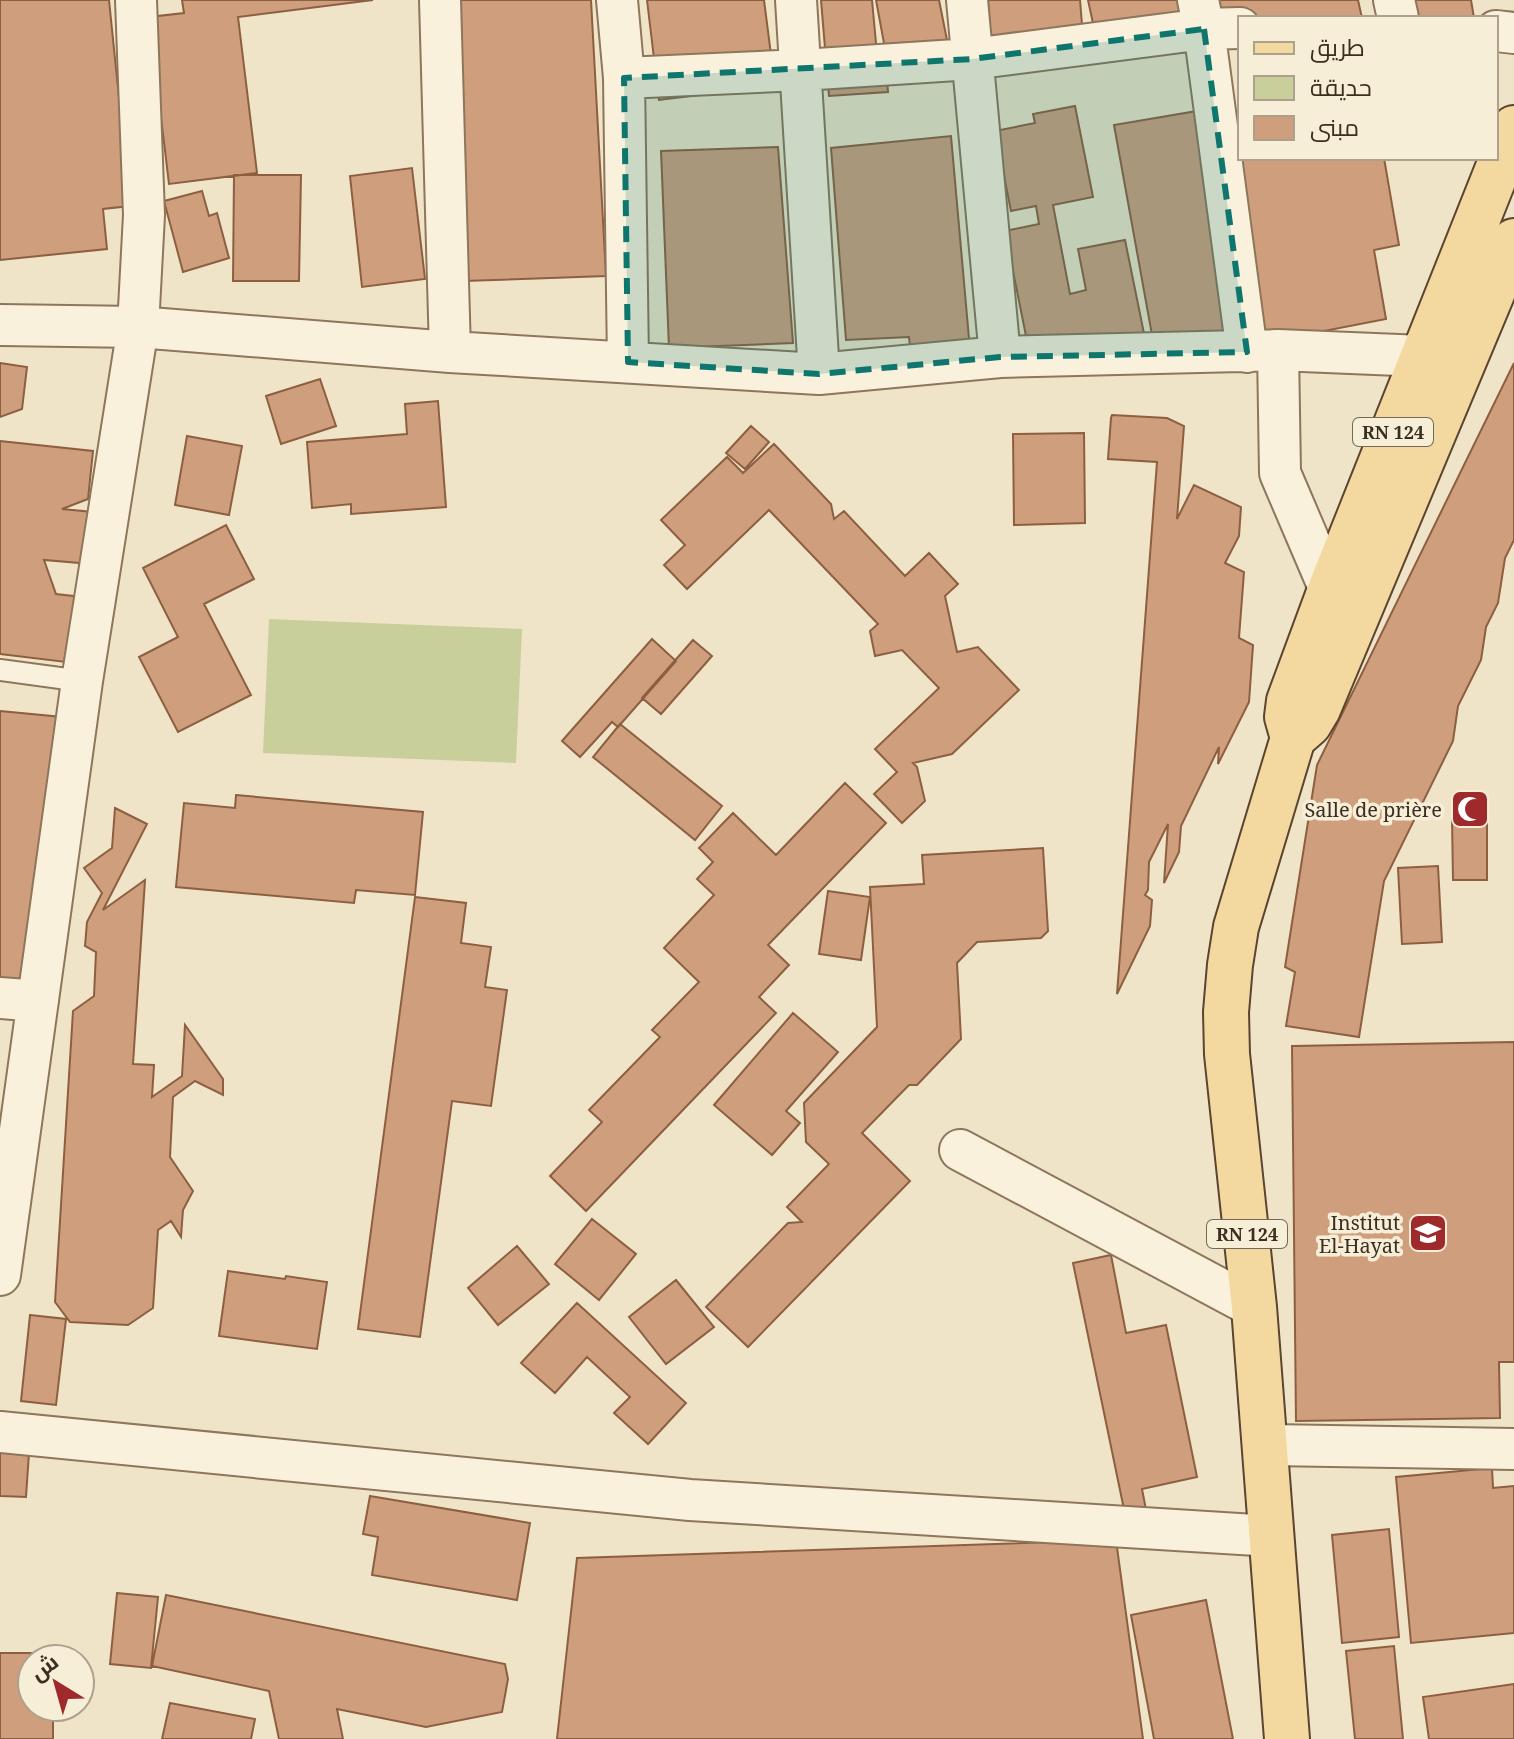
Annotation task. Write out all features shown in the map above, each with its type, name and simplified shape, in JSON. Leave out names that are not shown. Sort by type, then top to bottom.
[{"type":"main road","name":"RN 124","points":[[1293,738],[1287,717],[1289,701],[1330,590],[1514,128]]},
{"type":"main road","name":"RN 124","points":[[1287,1739],[1254,1307],[1227,1054],[1226,1012],[1230,965],[1236,927],[1293,738],[1309,724],[1318,709],[1514,241]]},
{"type":"street","points":[[0,1275],[19,1000],[82,681],[138,327],[144,215],[136,0]]},
{"type":"street","points":[[440,0],[450,352]]},
{"type":"street","points":[[617,0],[624,78],[628,362]]},
{"type":"street","points":[[796,0],[819,374]]},
{"type":"street","points":[[967,0],[1000,357]]},
{"type":"street","points":[[624,78],[972,59],[1214,19],[1280,473],[1330,590]]},
{"type":"street","points":[[0,325],[138,327],[450,352],[819,374],[1000,357],[1262,351],[1423,356]]},
{"type":"street","points":[[960,1150],[1254,1307]]},
{"type":"street","points":[[0,1432],[690,1500],[1273,1536]]},
{"type":"street","points":[[1265,1445],[1514,1449]]},
{"type":"lane","points":[[0,670],[82,681]]},
{"type":"highlighted area","points":[[1204,29],[1247,352],[1000,357],[819,374],[628,362],[624,78],[972,59]]},
{"type":"green space","points":[[269,619],[522,629],[516,763],[263,753]]},
{"type":"building","points":[[0,0],[109,0],[130,206],[103,209],[107,249],[0,260]]},
{"type":"building","points":[[182,0],[373,0],[238,17],[257,173],[169,184],[149,17],[184,13]]},
{"type":"building","points":[[449,0],[591,0],[606,276],[464,281]]},
{"type":"building","points":[[647,0],[764,0],[775,86],[659,100]]},
{"type":"building","points":[[821,0],[872,0],[877,54],[888,92],[829,96]]},
{"type":"building","points":[[876,0],[939,0],[953,70],[886,54]]},
{"type":"building","points":[[988,0],[1080,0],[1084,49],[992,56]]},
{"type":"building","points":[[1088,0],[1180,0],[1187,32],[1099,51]]},
{"type":"building","points":[[1211,0],[1358,0],[1362,16],[1238,16],[1238,47],[1220,50]]},
{"type":"building","points":[[1411,0],[1471,0],[1474,16],[1414,16]]},
{"type":"building","points":[[1075,106],[1093,197],[1053,205],[1070,294],[1086,290],[1078,249],[1125,240],[1149,358],[1028,346],[1005,231],[1039,224],[1036,206],[1011,211],[995,131],[1035,123],[1033,114]]},
{"type":"building","points":[[1197,111],[1242,341],[1154,346],[1114,125]]},
{"type":"building","points":[[1238,118],[1238,160],[1384,160],[1399,245],[1374,250],[1386,319],[1267,342],[1229,120]]},
{"type":"building","points":[[951,136],[971,361],[912,364],[909,337],[846,340],[831,148]]},
{"type":"building","points":[[778,147],[793,343],[669,348],[661,151]]},
{"type":"building","points":[[412,168],[425,279],[362,287],[350,176]]},
{"type":"building","points":[[234,175],[301,175],[299,281],[233,281]]},
{"type":"building","points":[[202,191],[209,216],[217,213],[229,258],[183,272],[164,201]]},
{"type":"building","points":[[0,363],[27,367],[22,409],[0,417]]},
{"type":"building","points":[[1514,363],[1514,540],[1505,558],[1498,603],[1486,627],[1481,660],[1458,706],[1453,741],[1384,881],[1359,1037],[1286,1026],[1295,972],[1285,967],[1317,765]]},
{"type":"building","points":[[320,379],[336,426],[281,444],[266,396]]},
{"type":"building","points":[[438,401],[446,507],[351,514],[351,504],[312,508],[307,442],[407,434],[405,404]]},
{"type":"building","points":[[1112,415],[1167,418],[1184,426],[1177,519],[1194,485],[1241,507],[1239,536],[1225,563],[1244,572],[1239,638],[1253,645],[1249,702],[1218,764],[1219,747],[1181,826],[1179,852],[1164,883],[1168,824],[1149,862],[1145,895],[1152,900],[1150,926],[1117,994],[1157,462],[1108,459]]},
{"type":"building","points":[[751,426],[769,442],[745,469],[726,453]]},
{"type":"building","points":[[1084,433],[1085,523],[1014,525],[1013,434]]},
{"type":"building","points":[[187,436],[242,446],[229,515],[175,505]]},
{"type":"building","points":[[0,441],[93,451],[88,499],[62,509],[93,512],[88,588],[79,563],[44,560],[56,594],[82,597],[74,663],[0,654]]},
{"type":"building","points":[[774,444],[831,504],[834,519],[844,511],[905,576],[929,553],[958,584],[945,596],[957,652],[978,647],[1019,690],[952,754],[913,763],[917,767],[925,801],[902,823],[874,794],[897,772],[875,749],[939,688],[902,650],[875,656],[870,631],[878,624],[769,510],[687,589],[664,565],[685,545],[661,520],[727,457],[743,473]]},
{"type":"building","points":[[226,525],[254,579],[204,604],[251,695],[178,732],[139,657],[178,637],[143,568]]},
{"type":"building","points":[[652,639],[676,661],[618,727],[612,722],[580,757],[562,741]]},
{"type":"building","points":[[693,640],[712,656],[661,714],[642,698]]},
{"type":"building","points":[[0,711],[62,717],[31,981],[0,978]]},
{"type":"building","points":[[620,724],[722,806],[695,840],[593,757]]},
{"type":"building","points":[[845,783],[886,823],[768,945],[789,965],[759,997],[776,1013],[586,1211],[550,1176],[602,1122],[589,1110],[660,1037],[652,1030],[699,982],[664,948],[714,895],[697,879],[713,862],[699,848],[733,813],[776,855]]},
{"type":"building","points":[[236,795],[423,812],[415,895],[356,890],[354,903],[176,887],[184,803],[235,808]]},
{"type":"building","points":[[115,808],[147,824],[103,910],[145,880],[133,1064],[154,1065],[152,1097],[182,1076],[185,1025],[223,1079],[223,1095],[195,1081],[173,1097],[170,1157],[193,1191],[183,1210],[181,1237],[171,1221],[158,1230],[153,1308],[128,1325],[70,1322],[55,1302],[73,1011],[94,996],[96,952],[85,946],[87,922],[102,893],[84,868],[112,848]]},
{"type":"building","points":[[1452,818],[1487,818],[1487,880],[1453,880]]},
{"type":"building","points":[[1043,848],[1048,931],[1041,938],[977,942],[957,963],[961,1039],[917,1085],[909,1085],[862,1133],[910,1181],[748,1347],[706,1307],[788,1223],[802,1222],[787,1207],[829,1164],[806,1142],[804,1103],[877,1027],[870,887],[924,884],[922,855]]},
{"type":"building","points":[[1438,866],[1442,942],[1402,944],[1398,868]]},
{"type":"building","points":[[828,891],[870,897],[861,960],[819,954]]},
{"type":"building","points":[[415,897],[466,903],[461,943],[491,947],[485,987],[507,990],[491,1106],[452,1101],[420,1337],[358,1329]]},
{"type":"building","points":[[793,1013],[838,1052],[786,1111],[800,1123],[772,1155],[714,1105]]},
{"type":"building","name":"Institut El-Hayat","points":[[1514,1042],[1514,1362],[1499,1362],[1500,1418],[1296,1421],[1292,1046]]},
{"type":"building","points":[[592,1219],[636,1254],[599,1300],[555,1264]]},
{"type":"building","points":[[517,1246],[549,1284],[498,1325],[468,1288]]},
{"type":"building","points":[[1111,1255],[1126,1333],[1166,1325],[1197,1477],[1142,1489],[1147,1515],[1126,1519],[1073,1263]]},
{"type":"building","points":[[228,1271],[327,1282],[317,1349],[219,1336]]},
{"type":"building","points":[[676,1280],[714,1327],[666,1364],[629,1317]]},
{"type":"building","points":[[577,1303],[686,1403],[648,1444],[614,1413],[630,1397],[587,1357],[555,1393],[521,1363]]},
{"type":"building","points":[[30,1315],[66,1319],[56,1405],[21,1401]]},
{"type":"building","points":[[0,1451],[29,1453],[26,1497],[0,1496]]},
{"type":"building","points":[[1492,1468],[1493,1488],[1514,1486],[1514,1633],[1411,1643],[1396,1477]]},
{"type":"building","points":[[370,1496],[530,1523],[517,1600],[372,1575],[378,1537],[363,1534]]},
{"type":"building","points":[[1389,1529],[1399,1637],[1342,1643],[1332,1535]]},
{"type":"building","points":[[1116,1540],[1143,1739],[557,1739],[577,1558]]},
{"type":"building","points":[[117,1593],[158,1597],[151,1668],[110,1664]]},
{"type":"building","points":[[166,1595],[505,1664],[508,1679],[502,1712],[426,1727],[337,1709],[343,1739],[279,1739],[269,1691],[152,1666]]},
{"type":"building","points":[[1206,1600],[1233,1739],[1154,1739],[1131,1615]]},
{"type":"building","points":[[1394,1646],[1403,1739],[1355,1739],[1346,1651]]},
{"type":"building","points":[[0,1653],[16,1653],[16,1723],[53,1723],[53,1739],[0,1739]]},
{"type":"building","points":[[1514,1684],[1514,1739],[1429,1739],[1423,1697]]},
{"type":"building","points":[[170,1703],[255,1719],[251,1739],[162,1739]]},
{"type":"place","name":"Salle de prière","points":[[1470,809]]},
{"type":"place","name":"Institut El-Hayat","points":[[1428,1233]]}]
